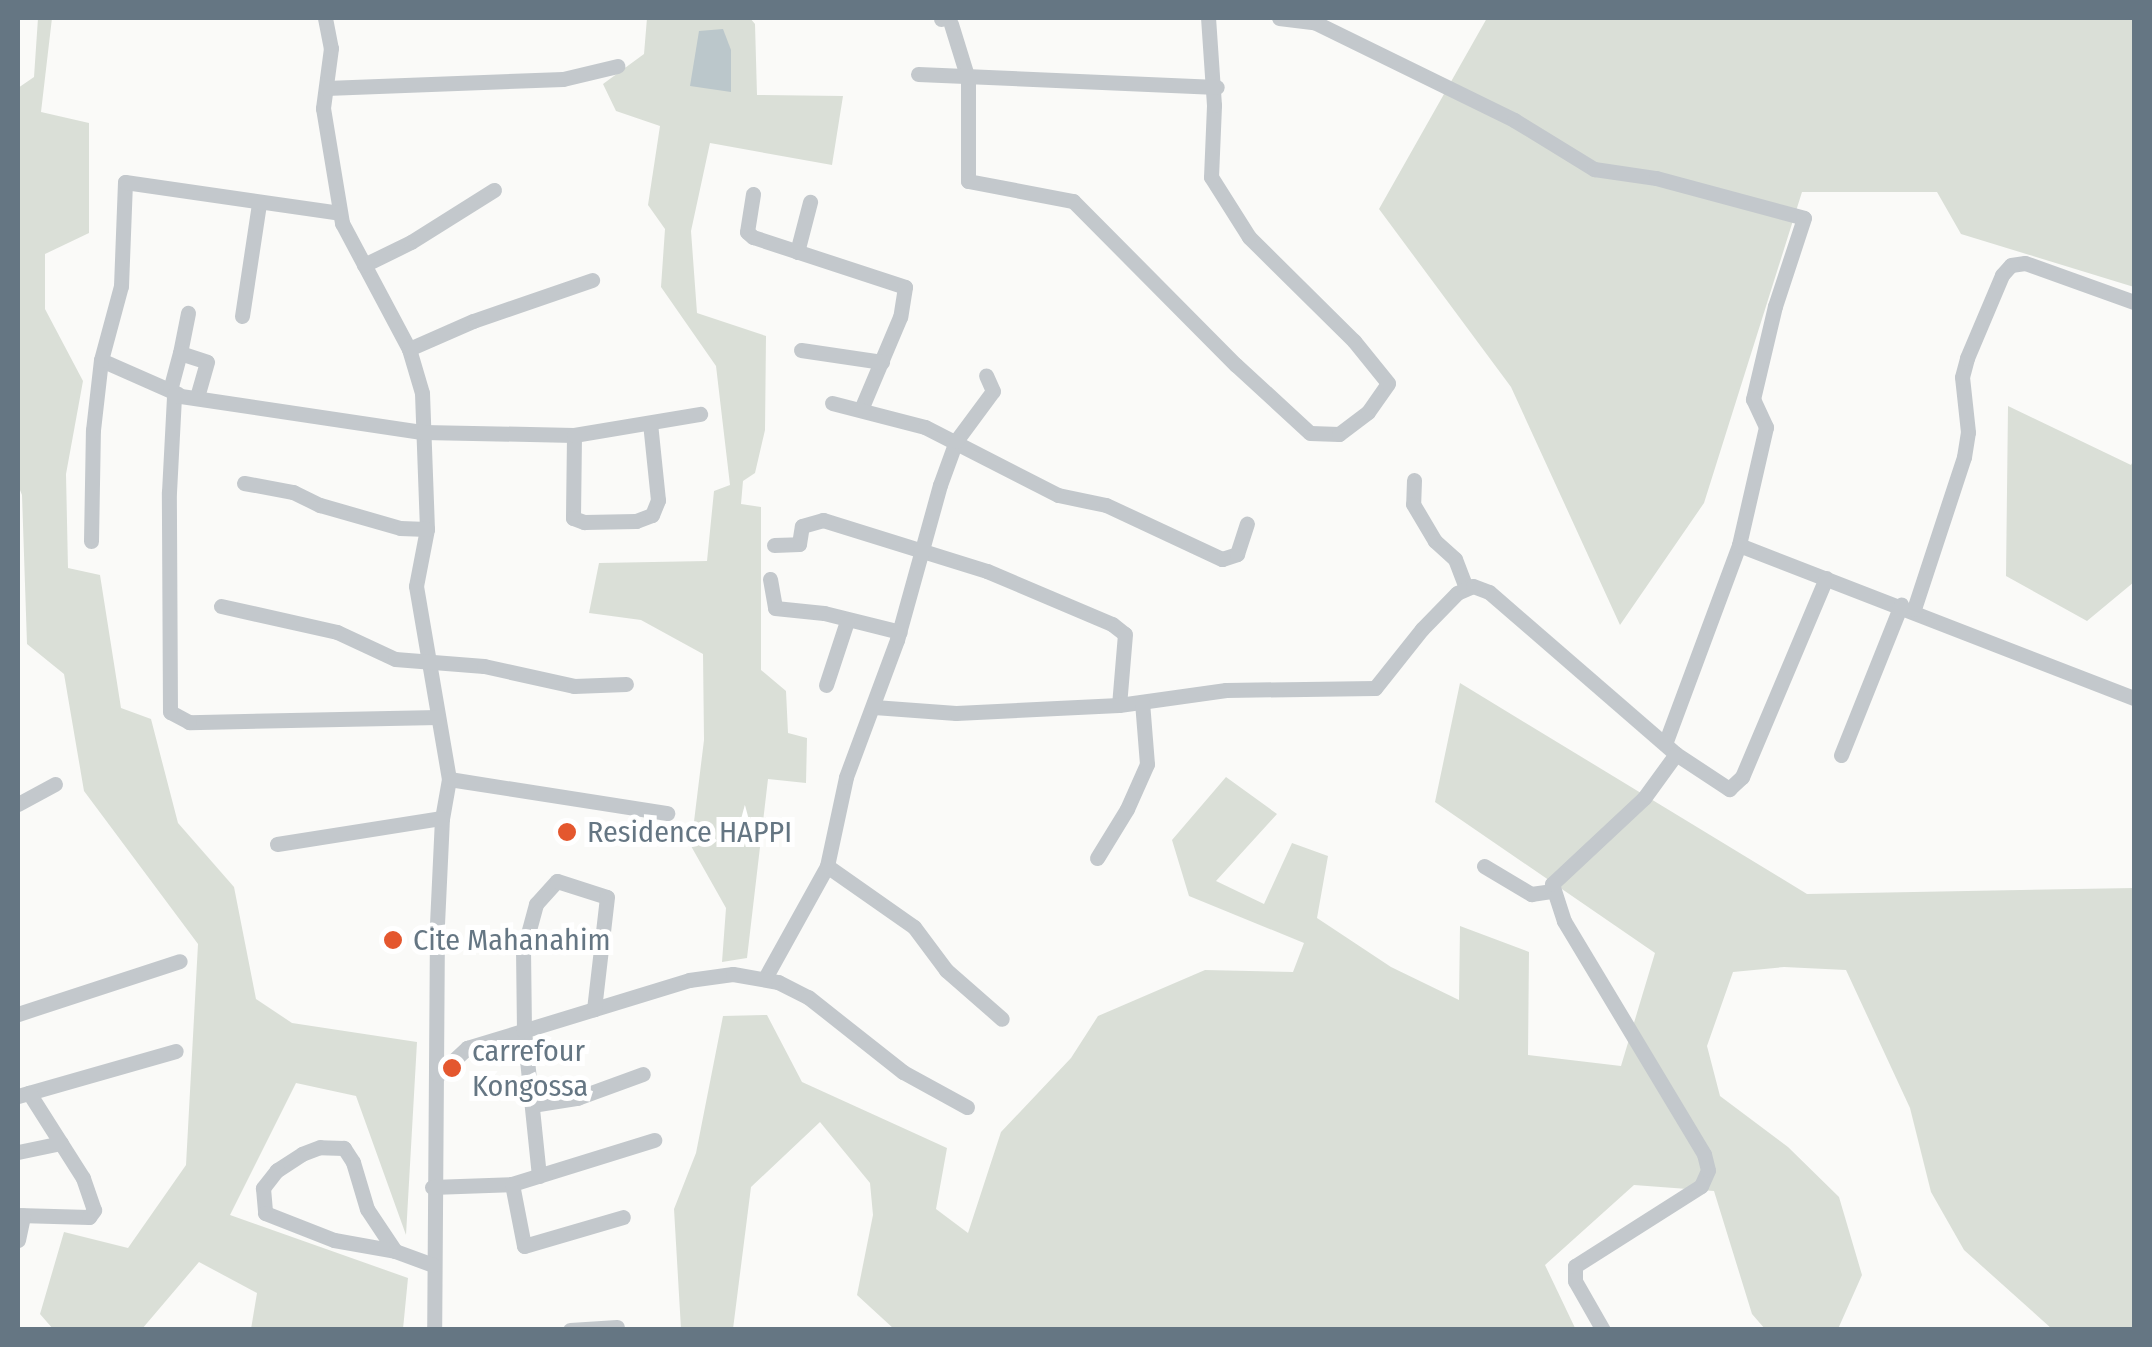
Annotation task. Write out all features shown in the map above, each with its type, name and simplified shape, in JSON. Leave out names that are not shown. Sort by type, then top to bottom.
[{"type":"street","points":[[325,18],[330,48],[324,121],[340,212],[421,382],[427,529],[416,586],[449,778],[442,818],[432,1187],[435,1329]]},
{"type":"street","points":[[943,19],[968,79],[968,181],[1073,201],[1236,365],[1310,433],[1340,434],[1368,412],[1388,383],[1354,341],[1249,236],[1211,176],[1215,88],[1208,18]]},
{"type":"street","points":[[1288,19],[1314,22],[1498,112],[1594,169],[1656,178],[1804,218],[1775,306],[1753,399],[1766,427],[1739,545],[1671,749],[1644,798],[1556,876],[1552,890],[1564,921],[1704,1154],[1708,1170],[1701,1186],[1576,1266],[1576,1281],[1603,1330]]},
{"type":"street","points":[[326,88],[563,80],[617,66]]},
{"type":"street","points":[[918,74],[1215,88]]},
{"type":"street","points":[[91,541],[93,430],[101,360],[121,286],[125,182],[340,212]]},
{"type":"street","points":[[364,265],[411,242],[494,190]]},
{"type":"street","points":[[753,194],[749,235],[905,287],[900,317],[862,408]]},
{"type":"street","points":[[797,252],[810,202]]},
{"type":"street","points":[[242,316],[259,203]]},
{"type":"street","points":[[1841,755],[1907,607],[1964,458],[1968,432],[1962,378],[2002,275],[2011,265],[2025,263],[2134,302]]},
{"type":"street","points":[[408,349],[473,321],[592,280]]},
{"type":"street","points":[[188,313],[172,398],[169,442],[170,712],[189,722],[438,717]]},
{"type":"street","points":[[801,350],[882,362]]},
{"type":"street","points":[[180,353],[207,362],[197,398]]},
{"type":"street","points":[[101,360],[197,398],[423,432],[574,436],[700,414]]},
{"type":"street","points":[[764,978],[826,866],[846,777],[900,632],[921,548],[956,441],[991,396],[994,386],[986,375]]},
{"type":"street","points":[[832,403],[862,408],[956,441],[1058,495],[1106,505],[1222,558],[1237,554],[1248,524]]},
{"type":"street","points":[[574,436],[574,518],[584,522],[636,520],[652,515],[658,500],[650,423]]},
{"type":"street","points":[[1414,480],[1412,504],[1436,541],[1455,559],[1466,588]]},
{"type":"street","points":[[244,483],[293,492],[320,505],[400,528],[427,529]]},
{"type":"street","points":[[774,545],[798,544],[802,526],[823,520],[988,571],[1124,630],[1119,704]]},
{"type":"street","points":[[1739,545],[2134,698]]},
{"type":"street","points":[[1466,588],[1488,592],[1671,749],[1729,789],[1736,787],[1826,578]]},
{"type":"street","points":[[770,580],[774,608],[816,612],[900,632]]},
{"type":"street","points":[[874,706],[956,713],[1119,704],[1226,690],[1380,686],[1422,629],[1466,588]]},
{"type":"street","points":[[221,606],[338,632],[395,659],[431,665],[484,666],[574,686],[626,684]]},
{"type":"street","points":[[826,685],[847,621]]},
{"type":"street","points":[[1096,858],[1127,809],[1147,764],[1142,702]]},
{"type":"street","points":[[449,778],[667,813]]},
{"type":"street","points":[[18,804],[54,784]]},
{"type":"street","points":[[278,844],[442,818]]},
{"type":"street","points":[[826,866],[914,927],[946,970],[1002,1019]]},
{"type":"street","points":[[1484,866],[1531,894],[1552,890]]},
{"type":"street","points":[[540,1176],[524,1031],[524,939],[543,892],[557,881],[607,897],[594,1009]]},
{"type":"street","points":[[18,1014],[180,961]]},
{"type":"street","points":[[438,1075],[467,1048],[594,1009],[710,976],[764,978],[808,997],[903,1072],[967,1107]]},
{"type":"street","points":[[18,1240],[20,1216],[92,1214],[90,1192],[61,1143],[23,1094],[176,1050]]},
{"type":"street","points":[[532,1106],[577,1098],[643,1074]]},
{"type":"street","points":[[432,1187],[512,1184],[654,1140]]},
{"type":"street","points":[[18,1152],[61,1143]]},
{"type":"street","points":[[394,1251],[367,1209],[353,1162],[344,1148],[320,1147],[302,1154],[277,1170],[263,1188],[266,1213],[334,1240],[394,1251],[433,1264]]},
{"type":"street","points":[[512,1184],[524,1246],[623,1216]]},
{"type":"street","points":[[570,1330],[617,1327]]},
{"type":"shaded area","points":[[38,18],[52,18],[41,112],[89,123],[89,233],[45,254],[45,309],[83,381],[66,474],[68,568],[100,575],[121,708],[151,719],[178,823],[234,887],[256,999],[292,1023],[417,1042],[406,1235],[356,1096],[296,1083],[230,1215],[408,1278],[403,1329],[251,1329],[257,1293],[199,1262],[142,1329],[53,1329],[40,1314],[64,1232],[128,1248],[186,1165],[198,944],[84,791],[64,674],[27,644],[22,495],[18,485],[18,88],[34,77]]},
{"type":"shaded area","points":[[647,18],[750,18],[755,24],[757,95],[843,96],[832,165],[710,143],[691,231],[697,313],[766,336],[765,430],[755,473],[743,481],[741,504],[761,507],[761,670],[786,691],[788,733],[807,738],[806,783],[768,779],[747,958],[722,962],[726,908],[691,846],[704,740],[703,654],[641,620],[589,613],[599,563],[707,561],[714,491],[730,485],[716,366],[661,287],[665,229],[648,205],[660,126],[616,111],[603,84],[644,54]]},
{"type":"shaded area","points":[[1487,18],[2134,18],[2134,287],[1961,234],[1937,192],[1802,192],[1704,503],[1620,625],[1511,387],[1379,209]]},
{"type":"shaded area","points":[[723,29],[731,50],[731,92],[690,86],[699,31]]},
{"type":"shaded area","points":[[2008,406],[2131,465],[2134,459],[2134,582],[2087,621],[2006,576]]},
{"type":"shaded area","points":[[1460,683],[1807,894],[2134,888],[2134,1329],[2052,1329],[1964,1250],[1931,1192],[1910,1108],[1846,970],[1784,967],[1733,972],[1707,1046],[1720,1096],[1788,1147],[1839,1197],[1862,1275],[1838,1329],[1765,1329],[1752,1314],[1714,1191],[1634,1185],[1545,1265],[1576,1330],[894,1329],[857,1295],[873,1215],[870,1183],[820,1122],[751,1187],[733,1329],[681,1329],[674,1209],[696,1153],[723,1016],[767,1015],[802,1082],[947,1148],[936,1209],[968,1233],[1001,1132],[1071,1058],[1098,1016],[1205,970],[1293,972],[1304,943],[1189,896],[1172,840],[1226,777],[1277,814],[1216,881],[1264,904],[1292,843],[1328,856],[1317,918],[1391,967],[1459,1000],[1460,926],[1529,952],[1528,1055],[1621,1066],[1655,953],[1435,802]]},
{"type":"place","name":"Residence HAPPI","points":[[567,832]]},
{"type":"place","name":"Cite Mahanahim","points":[[393,940]]},
{"type":"place","name":"carrefour Kongossa","points":[[452,1068]]}]
